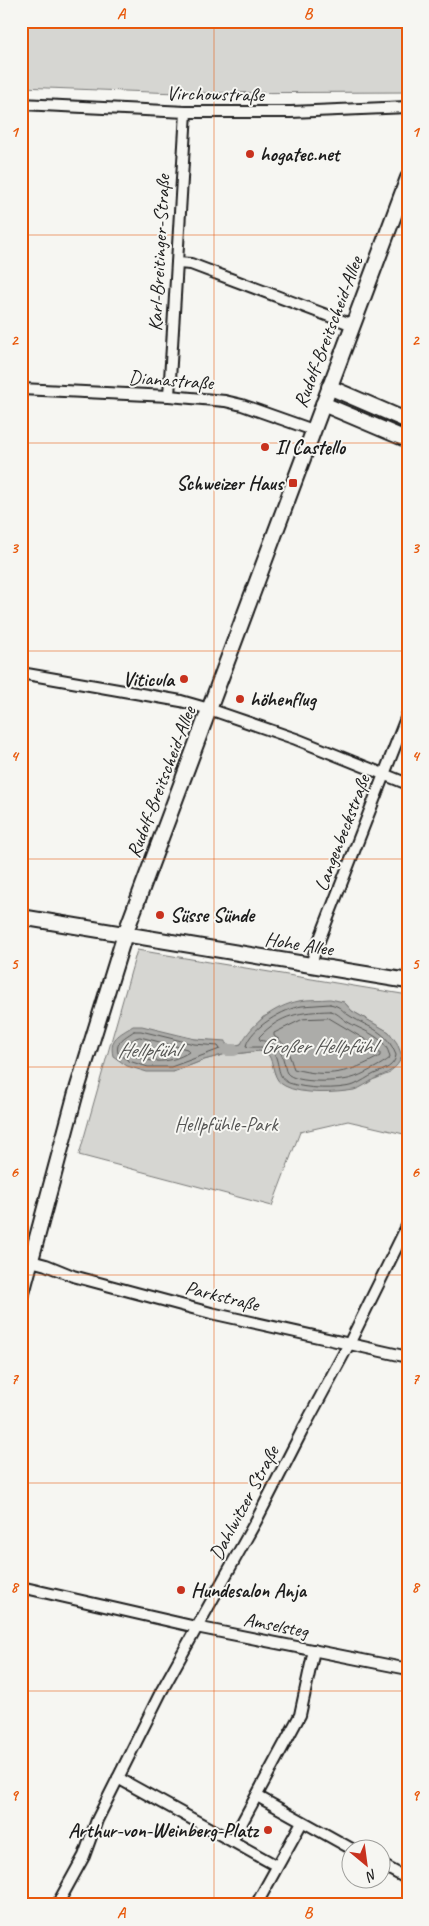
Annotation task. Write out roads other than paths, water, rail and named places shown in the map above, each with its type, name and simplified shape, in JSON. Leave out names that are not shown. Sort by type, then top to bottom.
[{"type":"street","name":"Virchowstraße","points":[[21,104],[186,112],[291,112],[408,107]]},
{"type":"street","name":"Karl-Breitinger-Straße","points":[[169,396],[186,112]]},
{"type":"street","name":"Rudolf-Breitscheid-Allee","points":[[21,1297],[75,1096],[125,934],[408,178]]},
{"type":"street","points":[[176,263],[191,264],[352,325]]},
{"type":"street","points":[[329,387],[408,421]]},
{"type":"street","name":"Dianastraße","points":[[21,389],[169,396],[225,401],[242,405],[313,430]]},
{"type":"street","points":[[323,404],[408,440]]},
{"type":"street","points":[[21,673],[181,701],[210,709],[296,739],[408,784]]},
{"type":"street","name":"Langenbeckstraße","points":[[311,966],[315,951],[408,713]]},
{"type":"street","name":"Hohe Allee","points":[[21,917],[408,981]]},
{"type":"street","name":"Dahlwitzer Straße","points":[[57,1905],[84,1856],[97,1820],[118,1778],[196,1627],[256,1521],[349,1344],[408,1224]]},
{"type":"street","name":"Parkstraße","points":[[31,1260],[72,1276],[211,1312],[408,1357]]},
{"type":"street","name":"Amselsteg","points":[[21,1587],[196,1627],[408,1669]]},
{"type":"street","points":[[232,1840],[300,1715],[314,1650]]},
{"type":"street","points":[[118,1778],[277,1866]]},
{"type":"street","points":[[257,1796],[342,1844]]},
{"type":"street","points":[[256,1905],[302,1822]]},
{"type":"street","points":[[392,1870],[408,1879]]},
{"type":"water","name":"Großer Hellpfühl","points":[[330,999],[344,1002],[352,1011],[389,1032],[397,1043],[402,1056],[394,1068],[354,1090],[309,1092],[292,1089],[281,1083],[276,1076],[268,1054],[259,1051],[235,1054],[233,1046],[241,1044],[251,1029],[273,1011],[299,1001]]},
{"type":"water","name":"Hellpfühl","points":[[133,1026],[142,1026],[195,1039],[226,1041],[226,1054],[173,1072],[147,1072],[127,1066],[113,1056],[112,1045],[116,1038]]},
{"type":"waterway","points":[[227,1050],[234,1050]]},
{"type":"place","name":"hogatec.net","points":[[250,154]]},
{"type":"place","name":"Il Castello","points":[[265,447]]},
{"type":"place","name":"Schweizer Haus","points":[[293,483]]},
{"type":"place","name":"Viticula","points":[[184,679]]},
{"type":"place","name":"höhenflug","points":[[240,699]]},
{"type":"place","name":"Süsse Sünde","points":[[160,915]]},
{"type":"place","name":"Hundesalon Anja","points":[[181,1590]]},
{"type":"place","name":"Arthur-von-Weinberg-Platz","points":[[268,1830]]},
{"type":"park label","name":"Hellpfühle-Park","points":[[226,1124]]}]
